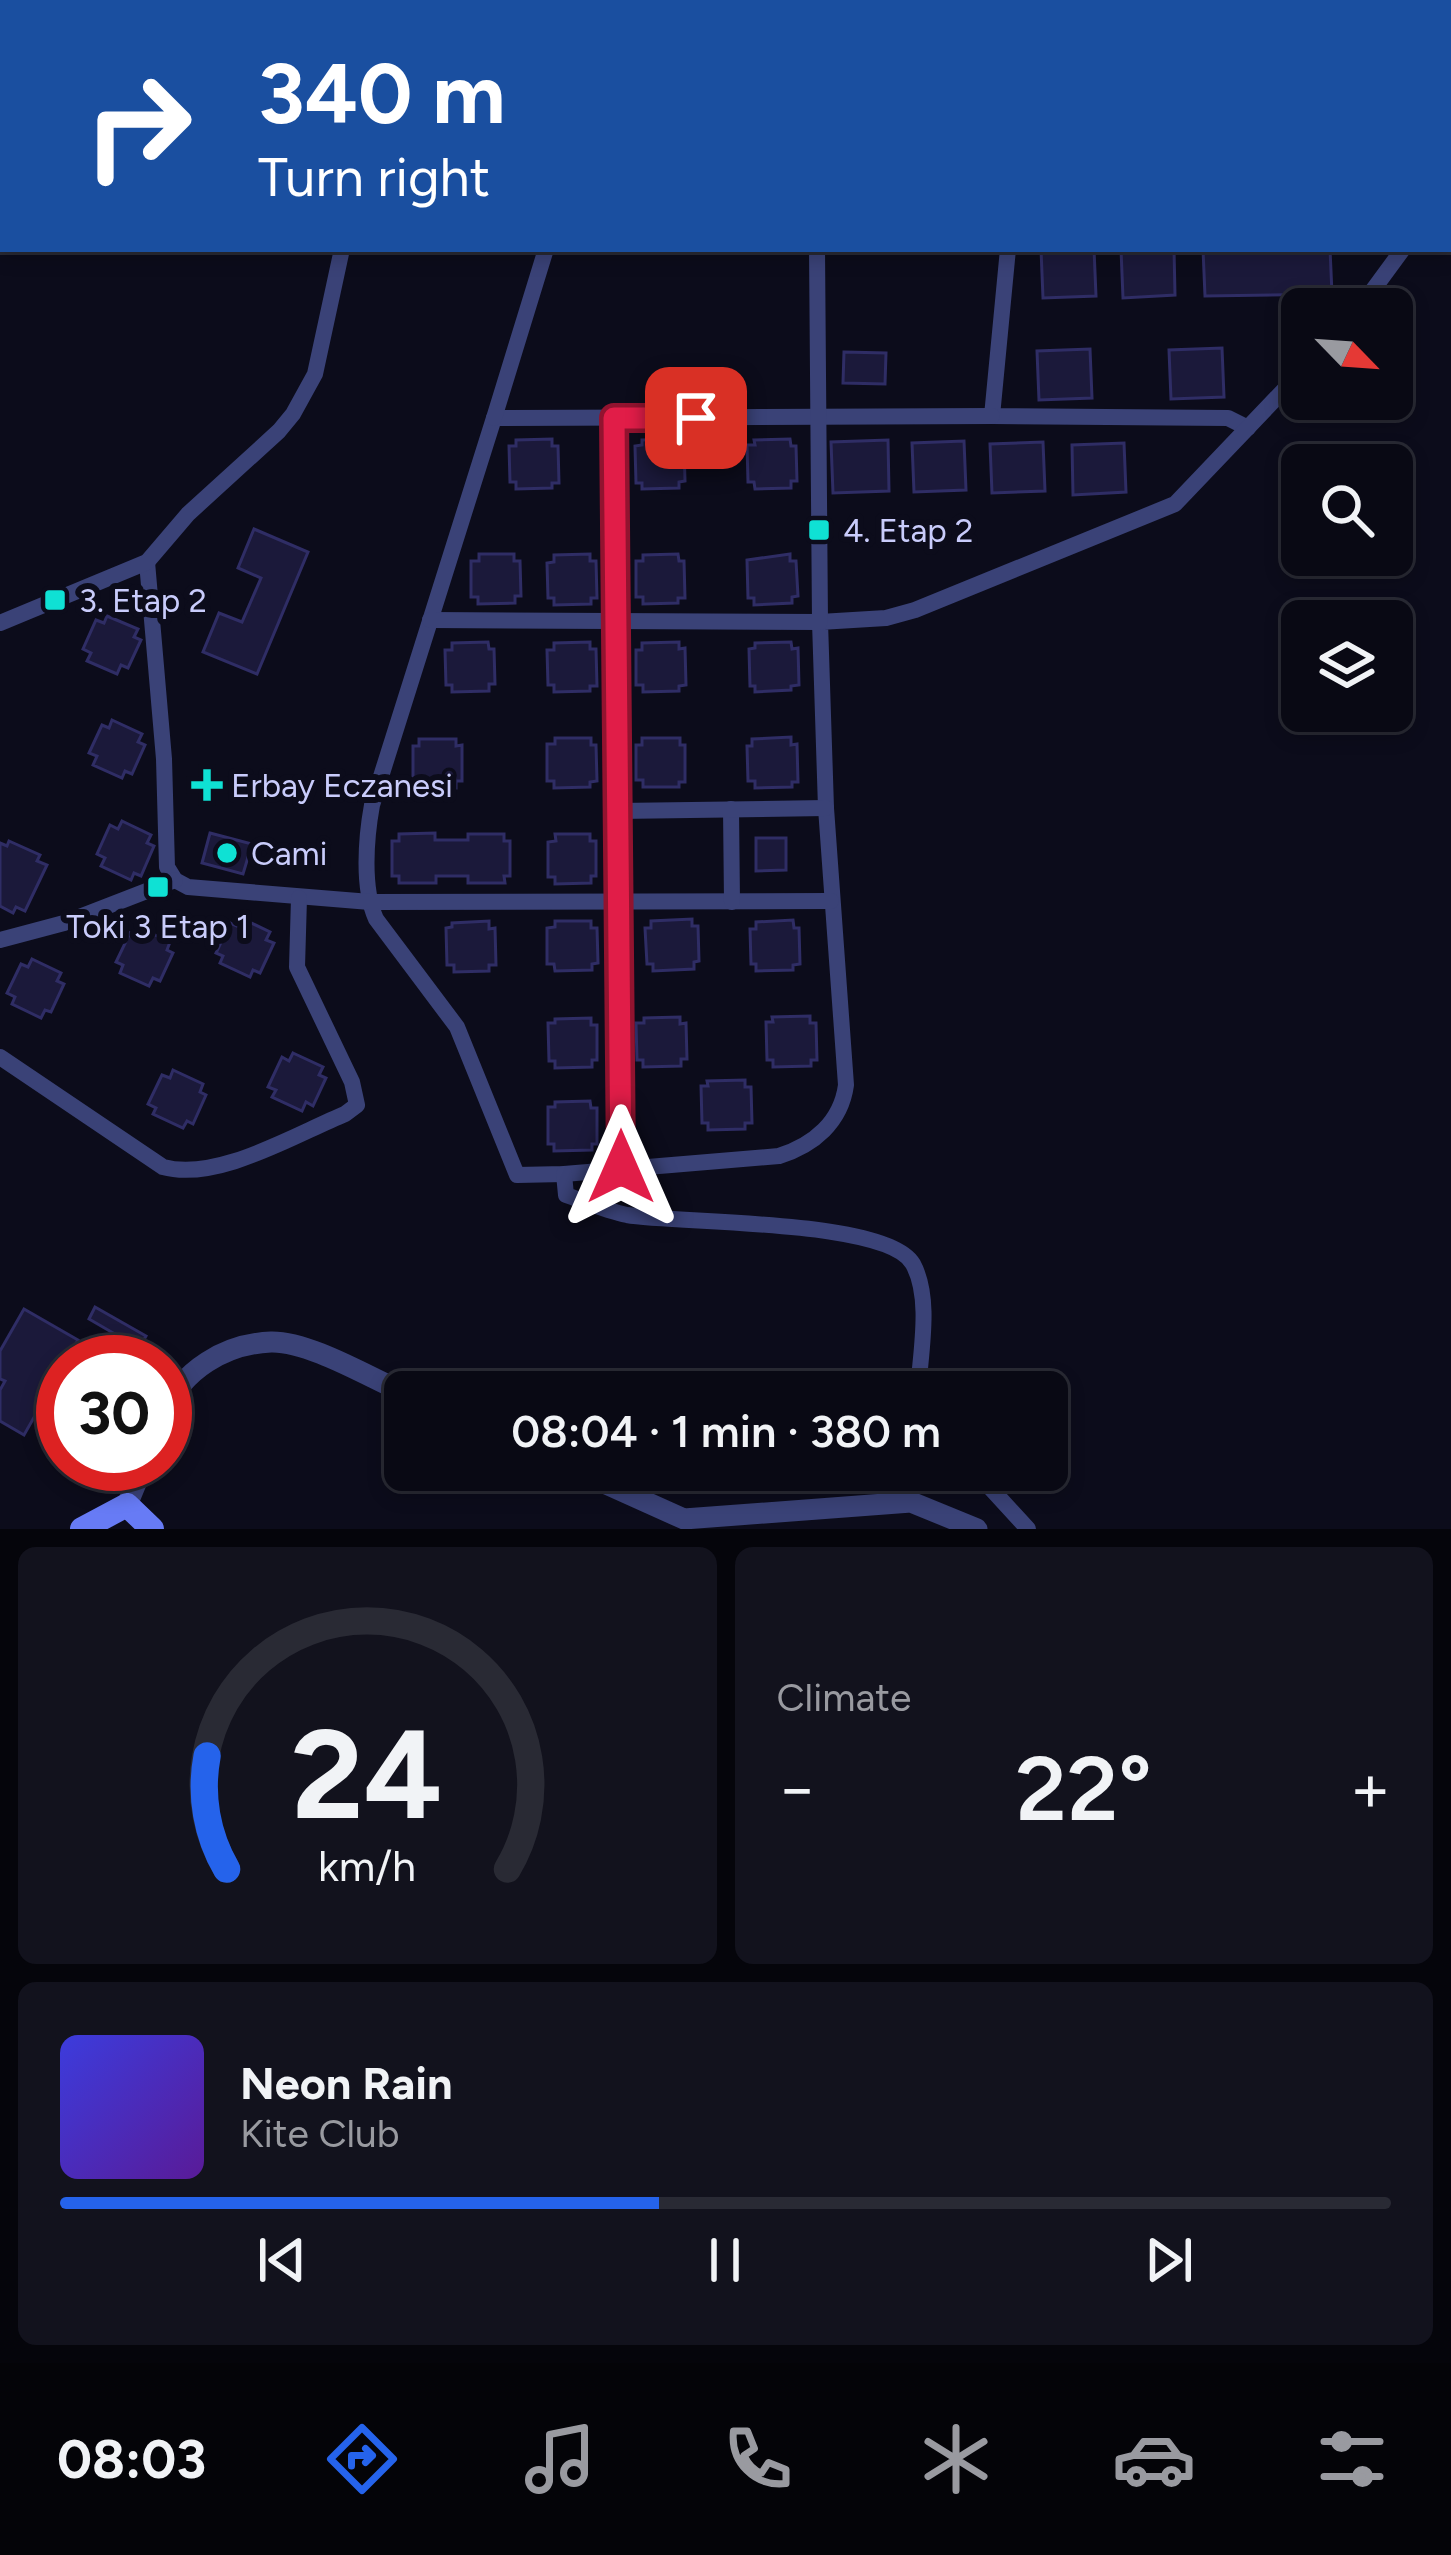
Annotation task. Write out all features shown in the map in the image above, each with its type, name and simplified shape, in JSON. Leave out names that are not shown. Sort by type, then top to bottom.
[{"type":"main road","points":[[82,1529],[127,1504],[152,1529]]},
{"type":"street","points":[[0,623],[147,562],[188,514],[279,431],[306,394],[321,354],[341,252]]},
{"type":"street","points":[[545,252],[372,805],[368,834],[370,902],[376,920],[457,1028],[517,1174],[779,1156],[796,1151],[825,1130],[836,1115],[846,1085],[826,808],[817,252]]},
{"type":"street","points":[[992,416],[1008,252]]},
{"type":"street","points":[[1374,288],[1401,252]]},
{"type":"street","points":[[430,620],[616,623],[886,618],[1174,504],[1281,393]]},
{"type":"street","points":[[494,418],[1228,418],[1248,428]]},
{"type":"street","points":[[614,418],[621,1167]]},
{"type":"street","points":[[147,562],[164,759],[167,867],[175,880],[188,887],[370,902],[831,901]]},
{"type":"street","points":[[618,811],[826,808]]},
{"type":"street","points":[[731,809],[732,902]]},
{"type":"street","points":[[0,940],[64,923],[175,880]]},
{"type":"street","points":[[0,1057],[163,1167],[183,1172],[211,1169],[345,1114],[357,1105],[352,1082],[297,967],[299,898]]},
{"type":"street","points":[[563,1174],[566,1195],[624,1214],[836,1230],[891,1246],[912,1261],[917,1279],[922,1312],[919,1371]]},
{"type":"street","points":[[192,1372],[228,1352],[273,1342],[317,1354],[384,1384]]},
{"type":"street","points":[[127,1504],[133,1491]]},
{"type":"street","points":[[621,1491],[693,1524],[910,1502],[977,1529]]},
{"type":"street","points":[[993,1491],[1028,1529]]},
{"type":"building","points":[[1041,252],[1094,252],[1096,296],[1043,298]]},
{"type":"building","points":[[1121,252],[1174,252],[1175,295],[1123,298]]},
{"type":"building","points":[[1203,252],[1330,252],[1332,288],[1281,288],[1281,295],[1205,296]]},
{"type":"building","points":[[1222,348],[1224,397],[1171,399],[1169,350]]},
{"type":"building","points":[[1090,349],[1092,398],[1039,400],[1037,351]]},
{"type":"building","points":[[844,352],[886,353],[885,384],[843,383]]},
{"type":"building","points":[[552,439],[552,446],[558,446],[559,483],[552,483],[552,488],[516,489],[516,482],[510,482],[509,446],[516,446],[516,440]]},
{"type":"building","points":[[678,439],[678,446],[684,446],[685,481],[679,482],[679,488],[642,489],[642,483],[636,483],[635,446],[642,445],[642,440]]},
{"type":"building","points":[[790,439],[791,446],[796,446],[797,481],[791,481],[791,488],[755,489],[754,482],[748,482],[747,445],[755,445],[754,440]]},
{"type":"building","points":[[888,440],[889,491],[833,493],[831,442]]},
{"type":"building","points":[[964,441],[966,490],[914,492],[912,443]]},
{"type":"building","points":[[1043,442],[1045,491],[992,493],[990,444]]},
{"type":"building","points":[[1124,443],[1126,492],[1073,495],[1072,445]]},
{"type":"building","points":[[254,529],[308,552],[257,674],[203,652],[219,613],[242,622],[261,578],[238,568]]},
{"type":"building","points":[[479,554],[514,554],[514,561],[520,561],[521,596],[515,596],[515,603],[478,604],[478,597],[471,597],[471,561],[479,561]]},
{"type":"building","points":[[590,554],[590,561],[596,561],[597,598],[591,598],[591,604],[554,605],[554,598],[548,598],[547,563],[554,562],[554,555]]},
{"type":"building","points":[[678,554],[679,561],[684,561],[685,598],[678,598],[678,603],[643,604],[643,597],[636,597],[636,561],[643,561],[643,555]]},
{"type":"building","points":[[790,554],[790,561],[796,561],[798,596],[792,597],[792,603],[754,605],[754,598],[748,598],[747,560]]},
{"type":"building","points":[[107,616],[138,629],[134,637],[141,640],[128,668],[121,665],[117,674],[87,661],[91,653],[83,649],[96,620],[104,623]]},
{"type":"building","points":[[488,642],[489,649],[494,649],[495,684],[489,684],[489,691],[452,692],[452,685],[446,685],[445,650],[452,650],[452,643]]},
{"type":"building","points":[[590,642],[590,649],[596,649],[597,686],[590,686],[590,691],[554,692],[554,685],[548,685],[547,650],[554,650],[554,643]]},
{"type":"building","points":[[679,642],[679,649],[685,648],[686,685],[679,686],[679,691],[643,692],[643,685],[636,685],[636,650],[642,650],[642,643]]},
{"type":"building","points":[[791,642],[792,649],[798,648],[799,685],[791,690],[755,692],[755,686],[750,686],[749,649],[755,643]]},
{"type":"building","points":[[112,720],[142,734],[138,742],[145,745],[132,774],[125,771],[122,778],[93,765],[97,756],[89,753],[102,725],[109,728]]},
{"type":"building","points":[[791,737],[791,745],[797,744],[798,782],[792,782],[792,787],[755,788],[755,781],[748,781],[747,746],[752,746],[752,739]]},
{"type":"building","points":[[555,738],[591,738],[591,745],[596,745],[597,781],[590,782],[590,787],[554,788],[554,781],[547,781],[547,744],[555,744]]},
{"type":"building","points":[[642,738],[680,738],[680,745],[685,745],[685,782],[679,782],[679,787],[643,787],[643,780],[636,780],[636,745],[642,745]]},
{"type":"building","points":[[419,739],[456,739],[456,746],[462,745],[462,781],[456,781],[456,788],[419,788],[419,781],[413,781],[413,746],[419,746]]},
{"type":"building","points":[[122,821],[151,835],[147,843],[154,846],[141,876],[134,873],[131,880],[101,866],[105,858],[97,854],[110,825],[118,829]]},
{"type":"building","name":"Cami","points":[[210,833],[252,844],[243,874],[202,863]]},
{"type":"building","points":[[435,833],[435,840],[504,834],[504,841],[510,841],[510,876],[504,876],[505,883],[468,883],[468,876],[436,876],[436,883],[399,883],[399,876],[392,876],[392,841],[399,841],[399,834]]},
{"type":"building","points":[[555,834],[590,834],[590,841],[596,841],[596,876],[591,876],[591,883],[555,884],[555,877],[548,877],[548,842],[556,841]]},
{"type":"building","points":[[756,838],[786,838],[786,870],[756,871]]},
{"type":"building","points":[[9,841],[40,855],[37,861],[47,865],[25,911],[16,907],[13,913],[0,906],[0,843],[7,846]]},
{"type":"building","points":[[241,918],[270,932],[266,940],[274,943],[260,973],[253,970],[250,977],[220,963],[223,956],[216,953],[230,923],[237,926]]},
{"type":"building","points":[[692,919],[692,926],[698,926],[699,961],[694,962],[694,969],[653,971],[653,964],[647,964],[645,928],[651,928],[651,921]]},
{"type":"building","points":[[793,920],[794,928],[799,928],[800,964],[793,965],[793,970],[756,971],[756,964],[751,964],[750,929],[756,929],[756,922]]},
{"type":"building","points":[[489,921],[489,929],[495,928],[496,965],[489,965],[489,971],[454,972],[454,965],[447,965],[446,928],[452,923]]},
{"type":"building","points":[[555,921],[591,921],[591,928],[597,928],[598,963],[592,964],[592,970],[555,971],[554,964],[547,964],[547,928],[555,927]]},
{"type":"building","points":[[140,928],[170,942],[167,950],[173,953],[160,981],[153,978],[149,986],[120,973],[123,965],[116,962],[130,933],[136,936]]},
{"type":"building","points":[[32,959],[61,973],[57,981],[64,984],[51,1012],[45,1010],[41,1018],[12,1004],[15,997],[7,993],[21,964],[28,967]]},
{"type":"building","points":[[810,1016],[810,1023],[816,1023],[817,1060],[811,1060],[811,1066],[773,1067],[773,1060],[767,1060],[766,1022],[773,1022],[772,1017]]},
{"type":"building","points":[[680,1017],[680,1024],[686,1023],[687,1059],[681,1059],[681,1066],[643,1067],[643,1060],[637,1060],[636,1023],[644,1023],[644,1018]]},
{"type":"building","points":[[591,1018],[591,1025],[597,1025],[597,1060],[592,1060],[592,1067],[555,1068],[555,1061],[549,1061],[548,1023]]},
{"type":"building","points":[[293,1053],[323,1067],[319,1075],[326,1078],[313,1106],[306,1102],[302,1111],[272,1097],[276,1090],[268,1087],[282,1057],[289,1061]]},
{"type":"building","points":[[173,1070],[203,1084],[200,1092],[206,1095],[193,1124],[187,1121],[183,1128],[153,1114],[156,1108],[148,1104],[162,1075],[170,1078]]},
{"type":"building","points":[[745,1080],[745,1087],[751,1087],[752,1123],[745,1123],[745,1129],[708,1130],[708,1123],[702,1123],[701,1086],[708,1086],[707,1081]]},
{"type":"building","points":[[590,1101],[591,1108],[597,1108],[597,1144],[592,1144],[592,1150],[554,1151],[554,1144],[548,1144],[548,1107],[555,1107],[555,1102]]},
{"type":"building","points":[[95,1307],[144,1335],[117,1335],[89,1319]]},
{"type":"building","points":[[24,1309],[69,1335],[36,1335],[36,1414],[24,1435],[0,1421],[0,1390],[5,1381],[0,1379],[0,1351]]},
{"type":"place","name":"4. Etap 2","points":[[819,530]]},
{"type":"place","name":"3. Etap 2","points":[[55,600]]},
{"type":"place","name":"Erbay Eczanesi","points":[[207,785]]},
{"type":"place","name":"Cami","points":[[227,853]]},
{"type":"place","name":"Toki 3 Etap 1","points":[[158,887]]},
{"type":"route","points":[[621,1167],[614,418],[696,418]]}]
